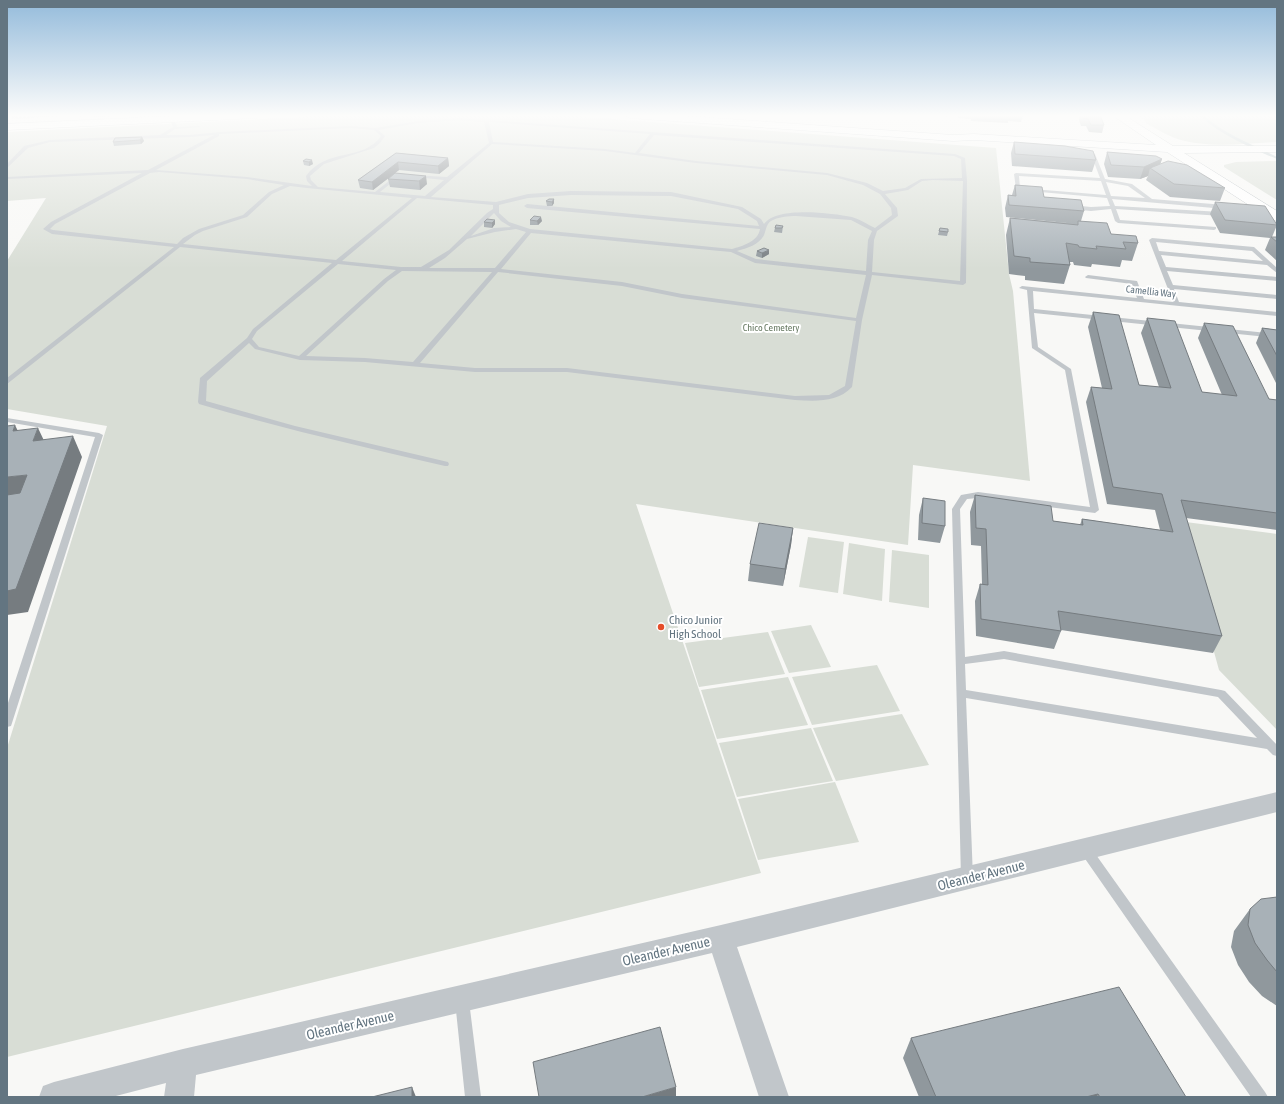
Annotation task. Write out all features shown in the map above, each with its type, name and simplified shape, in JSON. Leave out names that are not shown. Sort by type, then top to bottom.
[{"type":"street","points":[[1217,167],[1250,206],[1271,216]]},
{"type":"street","name":"Oleander Avenue","points":[[54,1097],[183,1064],[722,938],[1277,802]]},
{"type":"street","points":[[722,938],[774,1097]]},
{"type":"street","points":[[180,1097],[183,1064]]},
{"type":"lane","points":[[158,167],[52,223],[46,229],[52,232],[401,269],[497,270],[601,282],[682,296],[859,320]]},
{"type":"lane","points":[[316,167],[308,176],[309,181],[316,188]]},
{"type":"lane","points":[[427,197],[463,167]]},
{"type":"lane","points":[[249,339],[257,348],[300,358],[365,360],[475,370],[567,370],[795,398],[825,398],[840,395],[848,388],[859,320],[869,275],[871,240],[875,230],[895,216],[894,208],[882,193],[866,184],[827,174],[748,167]]},
{"type":"lane","points":[[496,207],[496,213],[502,220],[511,225],[530,231],[690,245],[732,251],[746,258],[763,262],[869,275],[963,283],[965,180],[964,167]]},
{"type":"lane","points":[[1098,167],[1118,221],[1214,228]]},
{"type":"lane","points":[[7,178],[150,171],[247,178],[288,185],[427,197],[496,207]]},
{"type":"lane","points":[[1150,200],[1130,185],[1103,180],[1016,174],[1018,189],[1215,206],[1228,206]]},
{"type":"lane","points":[[376,193],[398,175],[448,179]]},
{"type":"lane","points":[[882,193],[906,188],[921,180],[965,180]]},
{"type":"lane","points":[[7,382],[178,246],[189,235],[200,230],[232,222],[246,215],[255,209],[273,192],[288,185]]},
{"type":"lane","points":[[421,269],[437,262],[452,252],[496,207],[528,196],[564,194],[671,194],[740,208],[759,220],[763,228]]},
{"type":"lane","points":[[417,196],[255,330],[249,339],[204,380],[202,402],[238,413],[445,464]]},
{"type":"lane","points":[[527,206],[763,228]]},
{"type":"lane","points":[[1064,207],[1091,209],[1113,207],[1227,214]]},
{"type":"lane","points":[[732,251],[750,245],[762,234],[763,228],[769,220],[785,215],[796,214],[852,219],[875,230]]},
{"type":"lane","points":[[465,239],[494,230],[521,228]]},
{"type":"lane","points":[[415,364],[530,231]]},
{"type":"lane","points":[[1177,304],[1152,240],[1254,249],[1277,271]]},
{"type":"lane","points":[[1157,253],[1269,263]]},
{"type":"lane","points":[[300,358],[386,280],[401,269]]},
{"type":"lane","points":[[1163,269],[1277,279]]},
{"type":"lane","points":[[1088,277],[1135,282],[1141,300]]},
{"type":"lane","points":[[1170,287],[1277,297]]},
{"type":"lane","name":"Camellia Way","points":[[1022,288],[1277,314]]},
{"type":"lane","points":[[967,878],[956,509],[964,497],[978,494],[1095,510],[1068,369],[1035,348],[1030,289]]},
{"type":"lane","points":[[1031,311],[1277,336]]},
{"type":"lane","points":[[7,420],[99,435],[7,723]]},
{"type":"lane","points":[[960,661],[1004,655],[1221,694],[1274,748]]},
{"type":"lane","points":[[961,693],[1274,748]]},
{"type":"lane","points":[[1085,849],[1260,1097]]},
{"type":"lane","points":[[462,999],[473,1097]]},
{"type":"green space","name":"Chico Cemetery","points":[[7,167],[998,167],[1009,274],[1013,291],[1030,481],[913,465],[908,545],[636,504],[761,873],[7,1057],[7,748],[107,426],[7,409],[7,261],[46,198],[7,201]]},
{"type":"green space","points":[[1224,167],[1277,167],[1277,200]]},
{"type":"green space","points":[[1178,521],[1277,534],[1277,730],[1219,670]]},
{"type":"green space","points":[[808,537],[844,542],[838,593],[799,587]]},
{"type":"green space","points":[[849,543],[885,549],[882,601],[843,594]]},
{"type":"green space","points":[[892,550],[929,555],[929,608],[889,602]]},
{"type":"green space","points":[[811,625],[831,667],[789,673],[771,631]]},
{"type":"green space","points":[[768,632],[785,674],[699,687],[685,643]]},
{"type":"green space","points":[[877,665],[900,711],[812,725],[792,677]]},
{"type":"green space","points":[[788,677],[808,725],[717,739],[701,690]]},
{"type":"green space","points":[[902,714],[929,765],[836,781],[813,728]]},
{"type":"green space","points":[[811,728],[833,781],[737,797],[719,743]]},
{"type":"green space","points":[[835,782],[859,842],[758,860],[738,799]]},
{"type":"building","points":[[377,167],[392,167],[372,182],[358,180]]},
{"type":"building","points":[[1154,167],[1190,167],[1225,188],[1174,184],[1150,168]]},
{"type":"building","points":[[395,173],[426,176],[419,181],[388,179]]},
{"type":"building","points":[[1015,185],[1042,187],[1044,197],[1081,200],[1084,211],[1009,205],[1008,195],[1016,196]]},
{"type":"building","points":[[549,199],[554,199],[552,202],[546,201]]},
{"type":"building","points":[[1215,202],[1265,206],[1277,225],[1225,220]]},
{"type":"building","points":[[534,216],[541,217],[537,221],[530,220]]},
{"type":"building","points":[[1010,218],[1078,225],[1078,221],[1107,223],[1111,234],[1136,236],[1138,243],[1123,242],[1126,249],[1096,246],[1097,249],[1079,247],[1078,245],[1066,243],[1070,265],[1030,262],[1030,258],[1014,256]]},
{"type":"building","points":[[487,219],[495,220],[492,223],[484,222]]},
{"type":"building","points":[[776,225],[783,226],[782,228],[775,228]]},
{"type":"building","points":[[940,228],[948,229],[948,232],[939,231]]},
{"type":"building","points":[[1271,237],[1277,237],[1277,242]]},
{"type":"building","points":[[764,248],[769,250],[762,253],[757,251]]},
{"type":"building","points":[[1093,312],[1119,315],[1139,385],[1171,388],[1147,318],[1175,321],[1202,392],[1237,396],[1204,323],[1233,326],[1269,399],[1277,400],[1277,513],[1181,500],[1222,636],[1058,611],[1061,631],[981,619],[980,584],[988,585],[986,529],[976,528],[975,495],[1051,506],[1053,521],[1083,525],[1082,519],[1173,532],[1162,494],[1113,487],[1091,387],[1112,389]]},
{"type":"building","points":[[1262,328],[1277,330],[1277,356]]},
{"type":"building","points":[[15,425],[13,431],[38,428],[33,441],[73,436],[16,589],[7,591],[7,495],[20,493],[27,475],[7,477],[7,426]]},
{"type":"building","points":[[923,498],[945,501],[945,526],[922,523]]},
{"type":"building","points":[[759,523],[793,528],[785,569],[750,564]]},
{"type":"building","points":[[1277,897],[1277,972],[1255,943],[1248,925],[1250,909],[1261,899]]},
{"type":"building","points":[[1119,987],[1186,1097],[1100,1097],[1098,1094],[1086,1097],[936,1097],[911,1038]]},
{"type":"building","points":[[660,1027],[676,1087],[642,1097],[539,1097],[533,1062]]},
{"type":"building","points":[[412,1087],[412,1097],[372,1097]]},
{"type":"place","name":"Chico Junior High School","points":[[661,627]]}]
